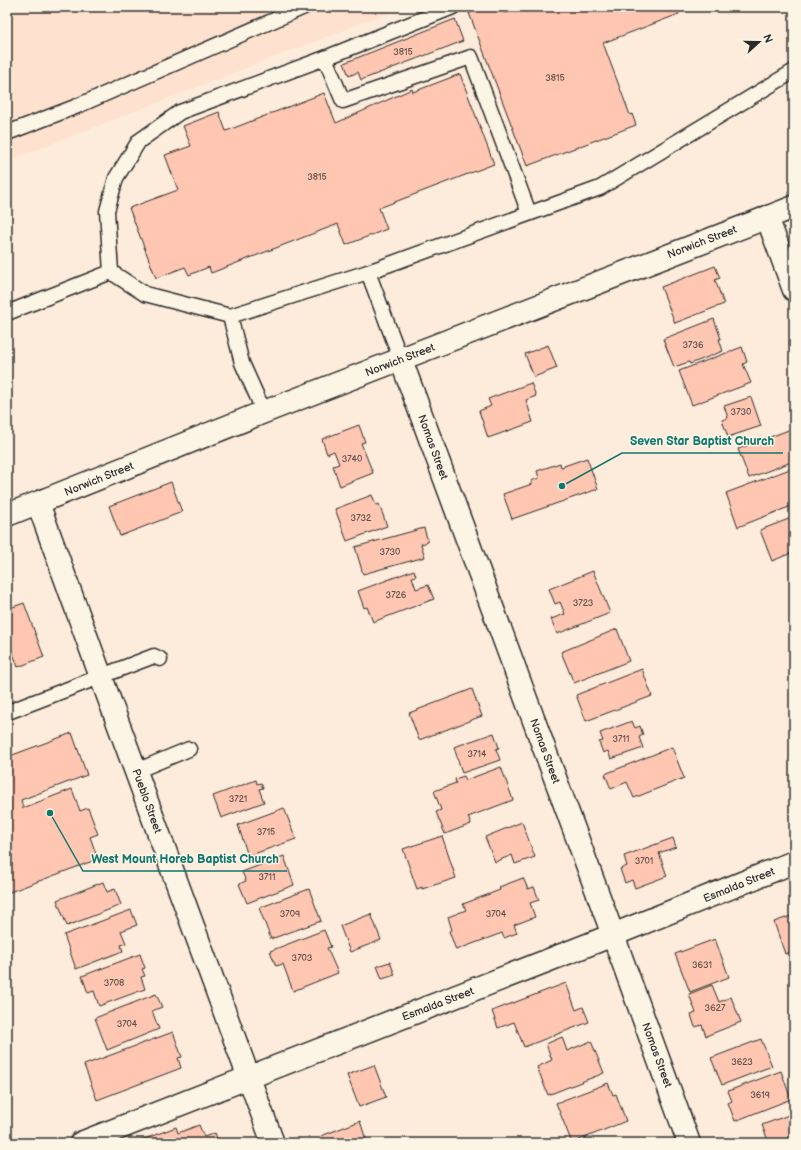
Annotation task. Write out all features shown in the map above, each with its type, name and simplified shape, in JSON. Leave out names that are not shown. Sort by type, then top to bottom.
[{"type":"street","name":"Norwich Street","points":[[7,515],[264,412],[794,207]]},
{"type":"street","points":[[767,217],[794,290]]},
{"type":"street","name":"Nomas Street","points":[[401,360],[689,1143]]},
{"type":"street","name":"Pueblo Street","points":[[38,503],[273,1143]]},
{"type":"street","name":"Esmalda Street","points":[[81,1143],[613,935],[794,862]]},
{"type":"lane","points":[[7,134],[75,107],[304,7]]},
{"type":"lane","points":[[111,272],[107,211],[116,178],[139,141],[180,112],[325,58],[453,7]]},
{"type":"lane","points":[[325,58],[343,101],[471,57],[529,213]]},
{"type":"lane","points":[[111,272],[144,294],[230,316],[368,272],[600,188],[794,71]]},
{"type":"lane","points":[[7,313],[111,272]]},
{"type":"lane","points":[[368,272],[401,360]]},
{"type":"lane","points":[[230,316],[242,362],[264,412]]},
{"type":"lane","points":[[8,712],[154,656],[160,659]]},
{"type":"lane","points":[[136,771],[189,749]]},
{"type":"shaded area","points":[[7,7],[403,7],[7,161]]},
{"type":"building","points":[[486,7],[507,7],[503,8],[505,13],[521,7],[531,7],[532,10],[541,7],[676,7],[679,14],[603,43],[630,115],[632,114],[636,125],[527,166],[469,13]]},
{"type":"building","points":[[455,19],[463,41],[361,80],[358,72],[349,76],[344,63]]},
{"type":"building","points":[[460,74],[494,164],[379,208],[387,229],[346,245],[338,224],[211,273],[209,267],[189,275],[185,267],[156,278],[129,208],[178,190],[165,155],[191,146],[183,126],[219,112],[226,131],[324,93],[336,123],[412,89],[413,92]]},
{"type":"building","points":[[715,266],[720,278],[715,280],[724,304],[675,323],[661,287]]},
{"type":"building","points":[[714,319],[721,339],[719,339],[723,351],[690,364],[689,362],[674,367],[663,339]]},
{"type":"building","points":[[548,345],[557,368],[534,377],[525,354]]},
{"type":"building","points":[[742,347],[747,362],[743,364],[751,383],[692,405],[679,371]]},
{"type":"building","points":[[531,383],[536,396],[526,400],[533,422],[488,438],[479,411],[491,406],[488,399]]},
{"type":"building","points":[[751,397],[761,426],[728,437],[722,420],[728,418],[724,406]]},
{"type":"building","points":[[359,425],[365,442],[361,443],[373,473],[340,486],[333,466],[339,464],[334,451],[327,454],[322,439]]},
{"type":"building","points":[[794,428],[794,461],[749,478],[738,449]]},
{"type":"building","points":[[587,458],[598,489],[512,519],[503,494],[532,484],[531,481],[539,478],[537,471],[560,463],[561,467]]},
{"type":"building","points":[[790,469],[794,479],[794,505],[738,527],[726,493]]},
{"type":"building","points":[[171,482],[182,512],[120,536],[109,506]]},
{"type":"building","points":[[372,495],[376,505],[379,504],[387,526],[347,541],[335,509]]},
{"type":"building","points":[[794,517],[794,552],[772,561],[760,530]]},
{"type":"building","points":[[424,528],[428,542],[421,544],[425,557],[363,574],[355,547]]},
{"type":"building","points":[[414,570],[416,576],[412,577],[416,589],[428,585],[434,599],[373,622],[367,607],[364,608],[358,591]]},
{"type":"building","points":[[593,571],[610,613],[557,634],[551,619],[565,614],[560,602],[555,604],[549,589]]},
{"type":"building","points":[[24,603],[44,657],[18,667],[7,637],[7,609]]},
{"type":"building","points":[[617,629],[629,661],[574,683],[561,652]]},
{"type":"building","points":[[642,669],[652,696],[586,721],[576,695]]},
{"type":"building","points":[[472,689],[482,716],[419,740],[409,713]]},
{"type":"building","points":[[632,721],[635,728],[640,726],[643,735],[639,737],[643,748],[611,759],[608,751],[603,753],[599,742],[603,741],[600,733]]},
{"type":"building","points":[[72,733],[87,775],[21,800],[23,808],[72,789],[80,811],[88,808],[98,834],[90,837],[98,859],[7,893],[7,814],[11,813],[7,805],[7,757]]},
{"type":"building","points":[[494,733],[499,748],[496,749],[500,760],[462,773],[454,747]]},
{"type":"building","points":[[672,747],[684,778],[634,798],[627,782],[611,789],[605,774]]},
{"type":"building","points":[[501,767],[513,800],[468,817],[471,824],[445,834],[436,812],[441,810],[434,791],[456,783],[455,779],[464,776],[466,780]]},
{"type":"building","points":[[256,780],[257,784],[261,783],[263,788],[259,789],[264,802],[221,818],[213,796]]},
{"type":"building","points":[[284,808],[296,839],[248,856],[238,825]]},
{"type":"building","points":[[522,822],[535,857],[515,864],[512,855],[495,862],[485,837]]},
{"type":"building","points":[[442,836],[456,878],[422,889],[422,887],[417,889],[403,849]]},
{"type":"building","points":[[673,838],[676,847],[659,853],[667,876],[635,888],[632,880],[625,883],[620,869],[627,866],[624,856]]},
{"type":"building","points":[[284,856],[294,885],[247,903],[239,884],[246,881],[242,872]]},
{"type":"building","points":[[523,878],[528,889],[534,887],[539,900],[530,903],[535,917],[514,925],[517,933],[504,938],[502,933],[456,950],[449,931],[452,930],[448,917],[466,910],[463,904],[500,890],[499,887]]},
{"type":"building","points":[[103,882],[107,892],[115,889],[121,905],[67,926],[57,900]]},
{"type":"building","points":[[309,889],[321,921],[271,939],[259,908]]},
{"type":"building","points":[[131,910],[137,925],[121,931],[126,943],[121,945],[123,951],[76,969],[64,935]]},
{"type":"building","points":[[371,914],[381,940],[350,952],[340,926]]},
{"type":"building","points":[[794,915],[794,951],[785,954],[774,922]]},
{"type":"building","points":[[324,930],[331,947],[327,948],[338,973],[293,991],[283,964],[276,966],[270,951]]},
{"type":"building","points":[[715,939],[729,977],[690,992],[675,954]]},
{"type":"building","points":[[140,954],[145,968],[142,969],[145,976],[141,977],[145,989],[99,1006],[94,991],[88,993],[82,976]]},
{"type":"building","points":[[390,962],[395,975],[382,979],[377,966]]},
{"type":"building","points":[[566,983],[576,1010],[583,1007],[589,1022],[524,1047],[514,1022],[498,1028],[492,1011]]},
{"type":"building","points":[[712,985],[719,1002],[731,997],[741,1022],[706,1036],[702,1025],[695,1027],[691,1015],[696,1013],[689,994]]},
{"type":"building","points":[[156,994],[162,1007],[152,1011],[159,1029],[107,1050],[95,1018]]},
{"type":"building","points":[[173,1032],[182,1057],[178,1058],[181,1068],[97,1100],[84,1065]]},
{"type":"building","points":[[562,1037],[567,1051],[591,1041],[604,1073],[548,1095],[537,1067],[552,1060],[546,1044]]},
{"type":"building","points":[[761,1039],[772,1066],[722,1085],[711,1058]]},
{"type":"building","points":[[374,1065],[386,1097],[359,1107],[347,1075]]},
{"type":"building","points":[[781,1071],[791,1099],[735,1121],[728,1103],[732,1101],[728,1091]]},
{"type":"building","points":[[608,1083],[613,1095],[616,1094],[626,1121],[572,1143],[556,1103]]},
{"type":"building","points":[[794,1113],[794,1143],[769,1143],[762,1125]]},
{"type":"building","points":[[360,1121],[367,1143],[315,1143],[322,1139],[321,1136]]},
{"type":"building","points":[[199,1125],[204,1137],[215,1133],[219,1143],[140,1143],[139,1141],[176,1127],[178,1133]]},
{"type":"place","name":"Seven Star Baptist Church","points":[[562,486]]},
{"type":"place","name":"West Mount Horeb Baptist Church","points":[[50,813]]}]
